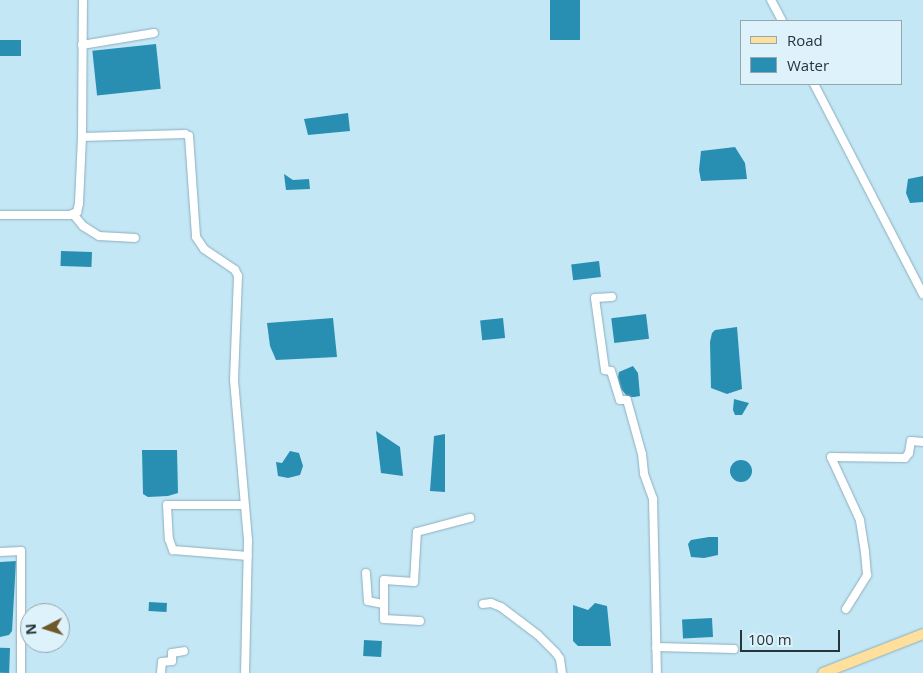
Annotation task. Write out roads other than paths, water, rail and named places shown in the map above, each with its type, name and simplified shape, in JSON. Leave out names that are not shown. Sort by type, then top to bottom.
[{"type":"main road","points":[[823,673],[923,634]]},
{"type":"street","points":[[0,215],[73,214],[77,212],[82,137],[83,0]]},
{"type":"street","points":[[771,0],[781,20]]},
{"type":"street","points":[[82,45],[154,33]]},
{"type":"street","points":[[815,85],[923,294]]},
{"type":"street","points":[[82,137],[130,138],[185,134],[191,140],[196,237],[204,249],[235,270],[238,276],[234,380],[248,556],[246,673]]},
{"type":"street","points":[[73,214],[83,226],[99,236],[135,238]]},
{"type":"street","points":[[612,296],[595,298],[605,370],[611,371],[620,400],[628,400],[642,454],[644,474],[653,499],[657,673]]},
{"type":"street","points":[[846,610],[867,575],[865,552],[860,520],[831,457],[905,458],[909,453],[911,441],[923,442]]},
{"type":"street","points":[[244,505],[167,506],[169,539],[173,550],[248,556]]},
{"type":"street","points":[[420,620],[384,619],[384,580],[414,582],[417,532],[470,518]]},
{"type":"street","points":[[0,552],[21,551],[21,673]]},
{"type":"street","points":[[366,573],[368,601],[384,604]]},
{"type":"street","points":[[483,604],[491,603],[501,607],[538,635],[556,653],[560,660],[562,673]]},
{"type":"street","points":[[656,647],[734,649]]},
{"type":"street","points":[[161,673],[162,662],[172,661],[172,653],[184,651]]},
{"type":"water","points":[[550,0],[580,0],[580,40],[550,40]]},
{"type":"water","points":[[0,40],[21,40],[21,56],[0,56]]},
{"type":"water","points":[[156,44],[161,89],[97,95],[92,51]]},
{"type":"water","points":[[348,113],[350,131],[308,135],[304,119]]},
{"type":"water","points":[[735,147],[745,163],[747,179],[701,181],[699,170],[701,151]]},
{"type":"water","points":[[284,174],[293,180],[309,179],[310,189],[286,190]]},
{"type":"water","points":[[923,176],[923,202],[910,203],[906,193],[908,179]]},
{"type":"water","points":[[61,251],[92,252],[91,267],[60,266]]},
{"type":"water","points":[[599,261],[601,277],[573,280],[571,264]]},
{"type":"water","points":[[646,314],[649,339],[614,343],[611,318]]},
{"type":"water","points":[[333,318],[337,357],[276,360],[270,346],[267,323]]},
{"type":"water","points":[[503,318],[505,338],[482,340],[480,320]]},
{"type":"water","points":[[737,327],[742,389],[727,394],[711,388],[710,342],[712,333],[715,330]]},
{"type":"water","points":[[633,366],[638,373],[640,396],[628,397],[620,388],[618,377],[619,372]]},
{"type":"water","points":[[734,399],[749,403],[742,415],[735,415],[733,410]]},
{"type":"water","points":[[376,431],[400,447],[403,476],[381,473]]},
{"type":"water","points":[[445,434],[445,492],[430,491],[434,436]]},
{"type":"water","points":[[142,450],[177,450],[178,493],[168,496],[148,497],[143,494]]},
{"type":"water","points":[[290,451],[299,453],[303,466],[300,475],[288,478],[278,476],[276,462],[282,463]]},
{"type":"water","points":[[741,460],[749,463],[752,471],[749,479],[741,482],[733,479],[730,471],[733,463]]},
{"type":"water","points":[[718,537],[718,555],[704,558],[691,557],[688,544],[691,540]]},
{"type":"water","points":[[16,561],[12,631],[9,635],[0,637],[0,562]]},
{"type":"water","points":[[149,602],[167,603],[167,612],[149,611]]},
{"type":"water","points":[[595,603],[607,606],[611,646],[578,646],[573,641],[573,605],[588,610]]},
{"type":"water","points":[[712,618],[713,637],[683,639],[682,620]]},
{"type":"water","points":[[364,640],[382,641],[381,657],[363,656]]},
{"type":"water","points":[[0,648],[10,648],[9,673],[0,673]]}]
